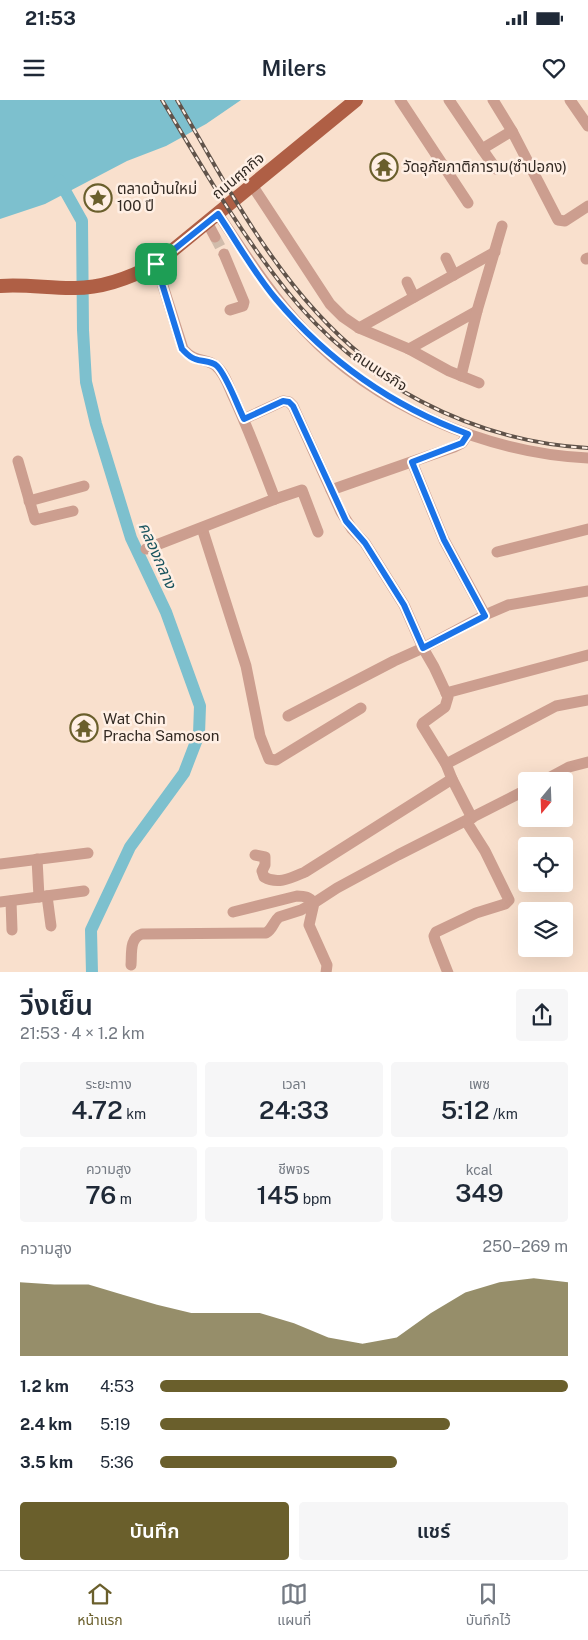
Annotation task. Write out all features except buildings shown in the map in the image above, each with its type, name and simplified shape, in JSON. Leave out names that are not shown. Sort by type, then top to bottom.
[{"type":"main road","name":"ถนนศุภกิจ","points":[[0,286],[92,287],[111,284],[137,274],[156,264],[356,100]]},
{"type":"street","points":[[400,100],[468,203]]},
{"type":"street","points":[[449,100],[496,169]]},
{"type":"street","points":[[493,100],[558,220],[565,221],[588,206]]},
{"type":"street","points":[[570,100],[588,126]]},
{"type":"street","points":[[482,149],[512,132]]},
{"type":"street","points":[[252,185],[330,304],[343,317],[360,328],[409,349],[461,376],[479,382]]},
{"type":"street","points":[[213,218],[215,237]]},
{"type":"street","name":"ถนนนรกิจ","points":[[213,218],[275,298],[305,331],[343,366],[378,391],[437,422],[515,449],[566,457],[588,458]]},
{"type":"street","points":[[461,376],[477,311],[502,226]]},
{"type":"street","points":[[360,328],[495,252]]},
{"type":"street","points":[[224,254],[244,302],[242,306],[230,310]]},
{"type":"street","points":[[446,258],[454,275]]},
{"type":"street","points":[[156,264],[182,349],[188,356],[216,366],[228,384],[244,419],[275,499]]},
{"type":"street","points":[[407,282],[414,298]]},
{"type":"street","points":[[409,349],[477,311]]},
{"type":"street","points":[[244,419],[283,401],[289,402],[293,406],[346,521],[365,543],[404,605],[446,693],[448,700],[445,707],[422,725],[446,764],[469,820],[509,900],[505,904],[476,913],[436,932],[435,940],[448,972]]},
{"type":"street","points":[[331,490],[462,443],[468,434]]},
{"type":"street","points":[[18,461],[34,519],[72,511]]},
{"type":"street","points":[[412,462],[444,540],[485,616]]},
{"type":"street","points":[[146,549],[275,499],[300,485],[318,532]]},
{"type":"street","points":[[29,501],[84,486]]},
{"type":"street","points":[[202,528],[246,666],[260,736],[269,759],[276,760],[361,708]]},
{"type":"street","points":[[497,552],[588,529]]},
{"type":"street","points":[[288,716],[508,605],[588,591]]},
{"type":"street","points":[[446,693],[588,655]]},
{"type":"street","points":[[446,764],[556,706],[588,700]]},
{"type":"street","points":[[560,772],[588,762]]},
{"type":"street","points":[[255,855],[266,857],[266,865],[262,874],[264,877],[273,881],[291,878],[305,872],[452,779]]},
{"type":"street","points":[[131,965],[133,940],[142,934],[266,933],[270,931],[279,917],[301,910],[398,854],[518,794]]},
{"type":"street","points":[[0,864],[88,852]]},
{"type":"street","points":[[37,859],[43,896],[51,926]]},
{"type":"street","points":[[12,930],[5,902],[84,891]]},
{"type":"street","points":[[233,912],[298,896],[309,898],[314,903]]},
{"type":"street","points":[[314,903],[309,925],[327,965],[326,972]]},
{"type":"water","points":[[0,100],[241,100],[206,124],[166,146],[127,161],[45,204],[0,219]]},
{"type":"waterway","name":"คลองกลาง","points":[[59,180],[82,221],[83,330],[86,382],[96,424],[131,538],[166,612],[200,706],[199,734],[184,773],[130,847],[91,930],[92,972]]},
{"type":"tunnel","points":[[215,237],[224,254]]},
{"type":"railway","points":[[162,100],[221,197],[268,267],[315,323],[347,353],[383,379],[420,401],[460,419],[501,433],[544,443],[588,448]]},
{"type":"railway","points":[[177,100],[237,204],[282,270],[334,330],[364,357]]},
{"type":"place","name":"วัดอุภัยภาติการาม(ซำปอกง)","points":[[384,167]]},
{"type":"place","name":"ตลาดบ้านใหม่ 100 ปี","points":[[98,198]]},
{"type":"place","name":"Wat Chin Pracha Samoson","points":[[84,728]]},
{"type":"route","points":[[218,214],[275,298],[305,331],[343,366],[378,391],[437,422],[468,434],[462,443],[454,447],[412,462],[444,540],[485,616],[423,648],[404,605],[365,543],[352,529],[341,512],[293,406],[289,402],[283,401],[244,419],[228,384],[216,366],[188,356],[182,349],[156,264],[218,214]]}]
